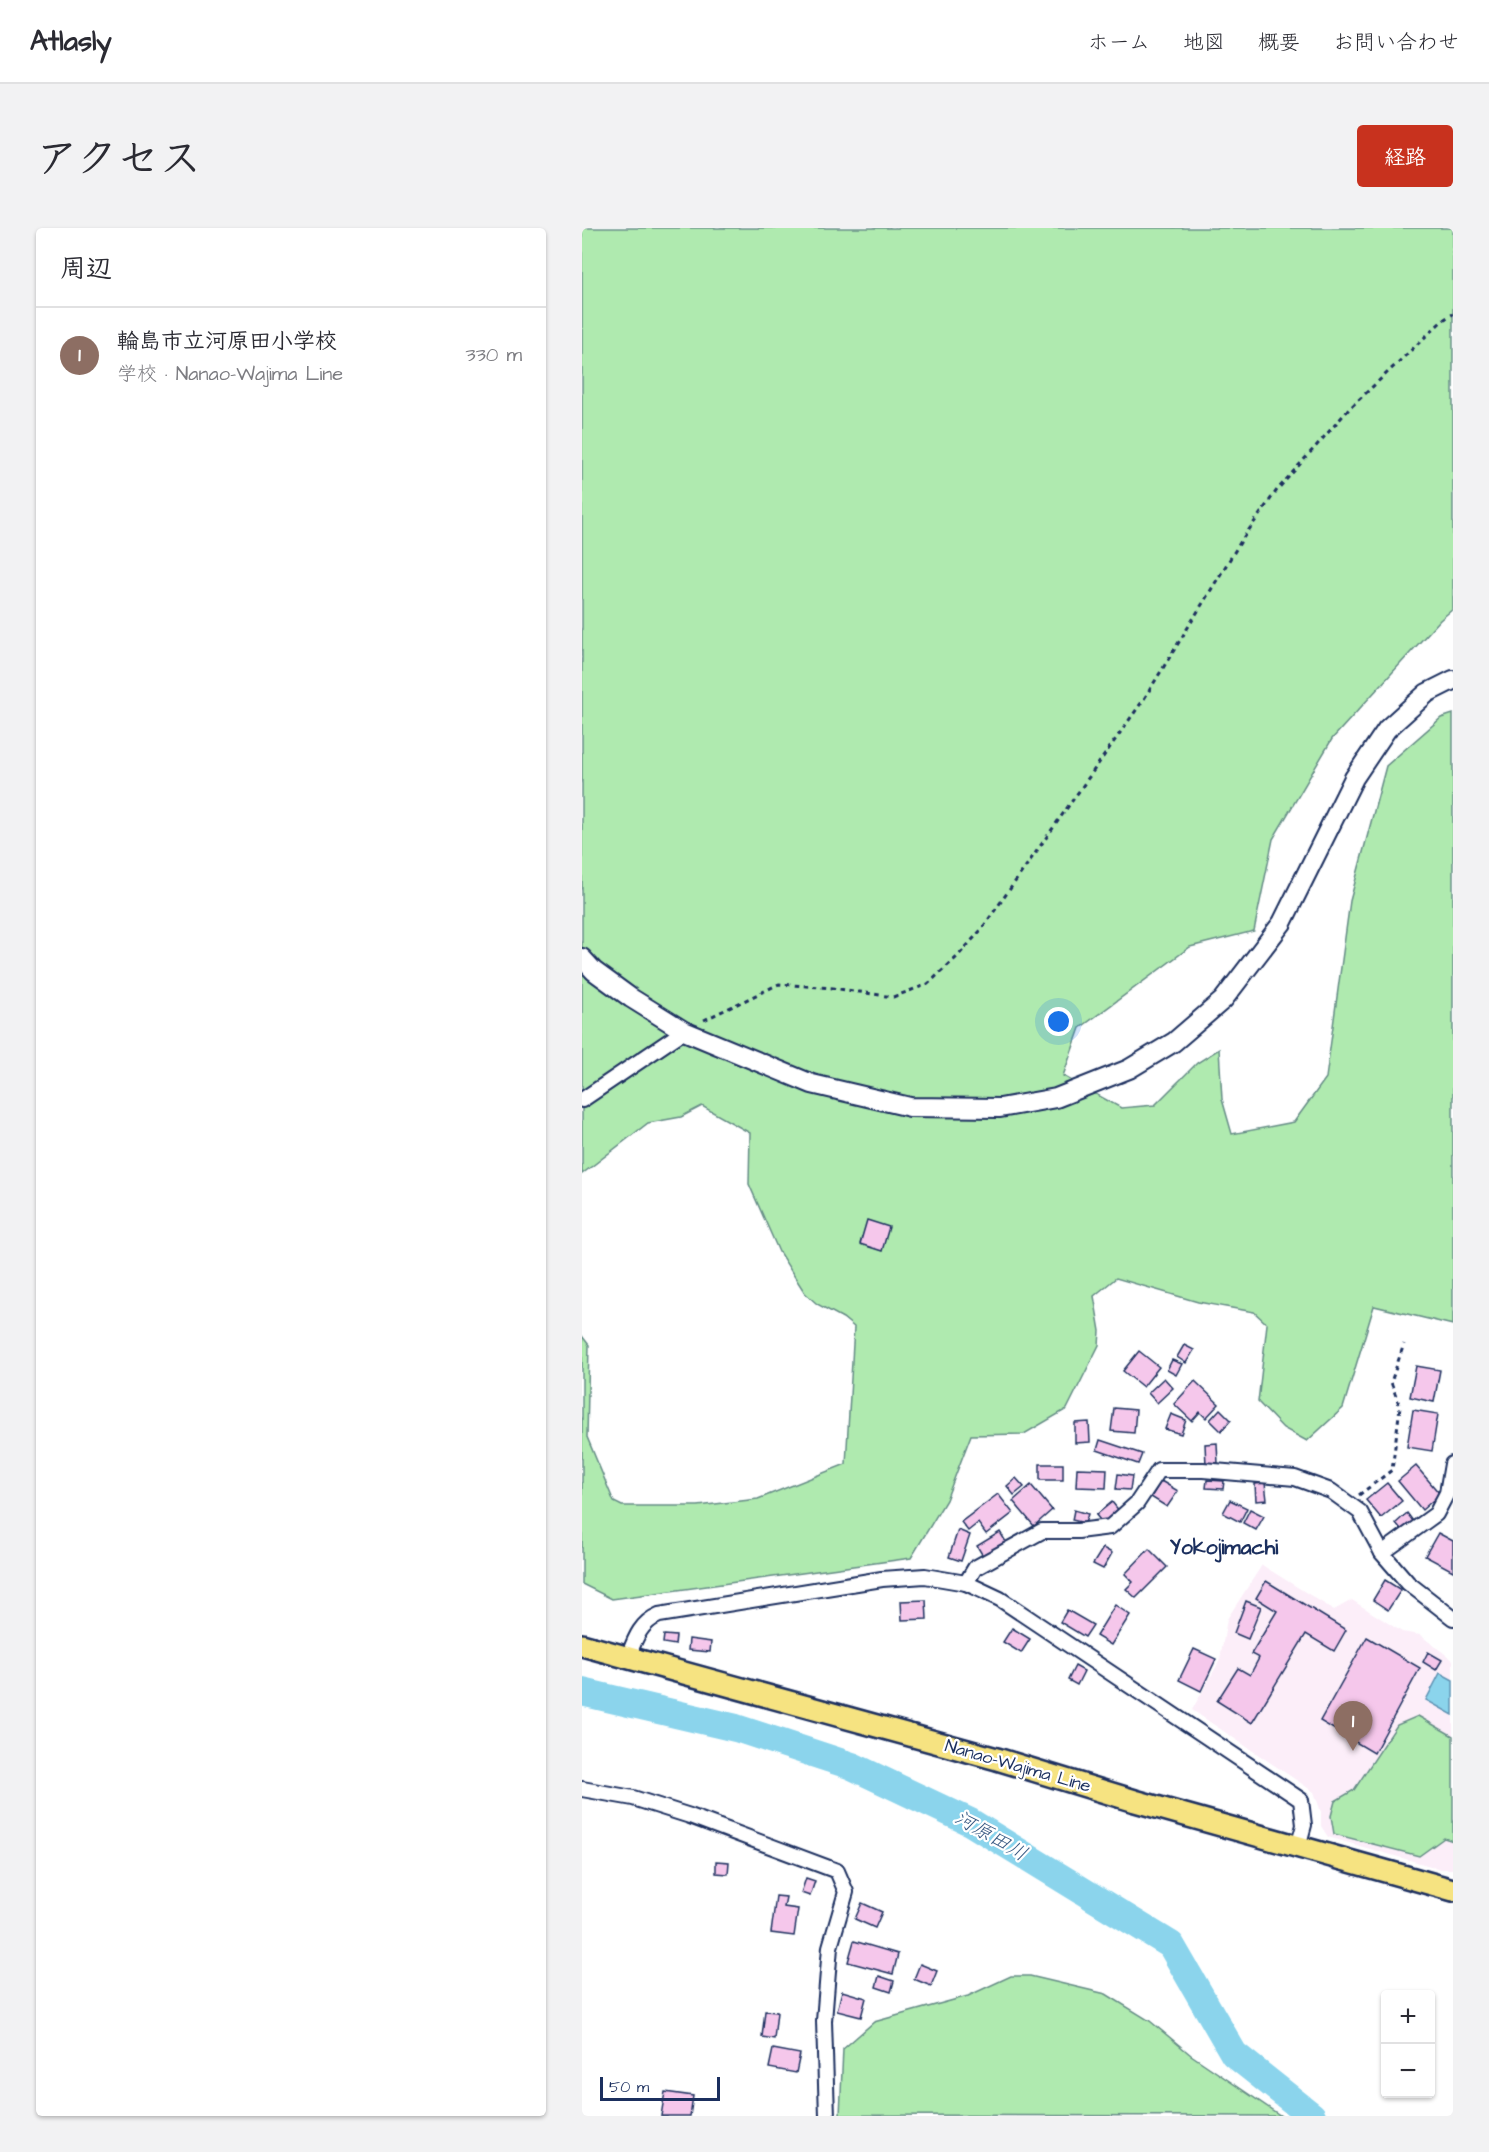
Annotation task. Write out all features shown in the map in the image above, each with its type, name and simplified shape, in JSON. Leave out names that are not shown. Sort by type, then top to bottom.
[{"type":"main road","name":"Nanao-Wajima Line","points":[[582,1645],[997,1759],[1146,1804],[1453,1890]]},
{"type":"street","points":[[582,958],[594,971],[631,998],[684,1031],[812,1084],[910,1107],[1000,1108],[1056,1098],[1129,1069],[1174,1042],[1222,1000],[1282,923],[1354,778],[1387,729],[1427,693],[1453,680]]},
{"type":"street","points":[[582,1100],[684,1031]]},
{"type":"street","points":[[1382,1552],[1436,1514],[1447,1493],[1452,1464]]},
{"type":"street","points":[[966,1583],[975,1568],[1042,1531],[1078,1531],[1110,1527],[1137,1503],[1159,1470],[1214,1471],[1296,1478],[1331,1491],[1360,1512],[1382,1552],[1408,1583],[1453,1618]]},
{"type":"street","points":[[628,1657],[638,1632],[649,1619],[659,1615],[882,1579],[925,1576],[966,1583],[1000,1599],[1301,1800],[1304,1825],[1298,1847]]},
{"type":"street","points":[[582,1789],[633,1798],[690,1816],[837,1871],[846,1892],[830,1947],[824,2021],[827,2116]]},
{"type":"path","points":[[684,1031],[779,984],[833,988],[893,997],[928,984],[950,964],[981,930],[1144,699],[1241,541],[1277,490],[1349,409],[1443,320],[1453,314]]},
{"type":"path","points":[[1348,1503],[1392,1470],[1400,1407],[1391,1382],[1404,1344]]},
{"type":"shaded area","points":[[1262,1565],[1334,1610],[1352,1600],[1402,1632],[1420,1635],[1453,1660],[1453,1869],[1441,1869],[1328,1837],[1321,1826],[1321,1812],[1314,1792],[1192,1710],[1220,1660],[1227,1619]]},
{"type":"green space","points":[[582,228],[1453,228],[1453,609],[1440,620],[1332,739],[1273,839],[1254,931],[1190,947],[1080,1028],[1063,1076],[1121,1108],[1155,1105],[1197,1063],[1219,1049],[1222,1099],[1232,1134],[1294,1122],[1326,1078],[1350,901],[1386,766],[1441,718],[1453,714],[1453,1325],[1374,1306],[1343,1408],[1307,1441],[1283,1428],[1258,1402],[1267,1324],[1254,1312],[1198,1302],[1116,1278],[1094,1296],[1100,1331],[1099,1345],[1067,1409],[1024,1434],[971,1435],[946,1500],[911,1558],[612,1599],[582,1584],[582,1336],[589,1345],[587,1437],[614,1502],[622,1506],[698,1506],[758,1499],[846,1464],[854,1327],[843,1318],[817,1304],[805,1293],[779,1252],[749,1184],[750,1133],[702,1106],[681,1117],[648,1123],[582,1174]]},
{"type":"green space","points":[[1418,1716],[1453,1736],[1453,1841],[1444,1838],[1419,1856],[1334,1834],[1331,1816],[1335,1801],[1354,1790],[1397,1725]]},
{"type":"green space","points":[[1011,1976],[1030,1976],[1106,1994],[1150,2021],[1191,2055],[1281,2116],[840,2115],[843,2049],[874,2022],[968,1996]]},
{"type":"water","points":[[1440,1673],[1453,1680],[1453,1715],[1426,1700]]},
{"type":"building","points":[[867,1220],[889,1227],[882,1251],[860,1244]]},
{"type":"building","points":[[1184,1345],[1194,1350],[1186,1363],[1177,1357]]},
{"type":"building","points":[[1139,1351],[1159,1367],[1143,1387],[1123,1371]]},
{"type":"building","points":[[1172,1360],[1182,1364],[1176,1375],[1167,1370]]},
{"type":"building","points":[[1416,1366],[1440,1370],[1434,1402],[1410,1397]]},
{"type":"building","points":[[1164,1378],[1173,1388],[1157,1403],[1148,1393]]},
{"type":"building","points":[[1195,1381],[1219,1404],[1206,1418],[1200,1412],[1192,1421],[1174,1404]]},
{"type":"building","points":[[1114,1408],[1136,1410],[1134,1433],[1111,1431]]},
{"type":"building","points":[[1220,1409],[1231,1420],[1221,1431],[1210,1420]]},
{"type":"building","points":[[1413,1410],[1438,1414],[1432,1451],[1407,1447]]},
{"type":"building","points":[[1171,1414],[1186,1420],[1181,1434],[1165,1429]]},
{"type":"building","points":[[1089,1422],[1090,1442],[1075,1443],[1075,1423]]},
{"type":"building","points":[[1100,1440],[1142,1454],[1138,1464],[1097,1450]]},
{"type":"building","points":[[1217,1443],[1218,1464],[1206,1465],[1205,1444]]},
{"type":"building","points":[[1040,1464],[1063,1464],[1063,1480],[1040,1480]]},
{"type":"building","points":[[1416,1466],[1440,1494],[1422,1510],[1398,1481]]},
{"type":"building","points":[[1077,1468],[1107,1469],[1106,1488],[1076,1487]]},
{"type":"building","points":[[1118,1474],[1132,1476],[1130,1490],[1116,1489]]},
{"type":"building","points":[[1016,1478],[1024,1487],[1014,1495],[1007,1486]]},
{"type":"building","points":[[1207,1480],[1224,1481],[1223,1489],[1206,1488]]},
{"type":"building","points":[[1161,1481],[1178,1491],[1167,1507],[1151,1497]]},
{"type":"building","points":[[1265,1483],[1267,1500],[1256,1501],[1255,1484]]},
{"type":"building","points":[[1387,1483],[1402,1501],[1381,1518],[1366,1500]]},
{"type":"building","points":[[1031,1485],[1052,1510],[1034,1526],[1013,1501]]},
{"type":"building","points":[[998,1494],[1013,1513],[986,1534],[978,1523],[968,1531],[961,1522]]},
{"type":"building","points":[[1230,1500],[1247,1508],[1240,1522],[1223,1513]]},
{"type":"building","points":[[1112,1502],[1120,1512],[1104,1525],[1096,1515]]},
{"type":"building","points":[[1250,1509],[1264,1516],[1256,1530],[1243,1523]]},
{"type":"building","points":[[1074,1510],[1088,1514],[1085,1523],[1072,1520]]},
{"type":"building","points":[[1407,1513],[1416,1525],[1405,1534],[1396,1523]]},
{"type":"building","points":[[958,1530],[970,1535],[961,1561],[949,1557]]},
{"type":"building","points":[[1000,1532],[1006,1542],[983,1556],[977,1546]]},
{"type":"building","points":[[1438,1533],[1453,1541],[1453,1571],[1425,1556]]},
{"type":"building","points":[[1103,1548],[1112,1553],[1103,1569],[1093,1564]]},
{"type":"building","points":[[1149,1549],[1167,1567],[1136,1598],[1126,1589],[1133,1582],[1125,1574]]},
{"type":"building","points":[[1385,1580],[1401,1590],[1388,1610],[1373,1600]]},
{"type":"building","points":[[1266,1581],[1346,1630],[1334,1651],[1306,1634],[1252,1723],[1217,1701],[1238,1668],[1250,1675],[1259,1658],[1251,1654],[1277,1611],[1256,1598]]},
{"type":"building","points":[[926,1600],[927,1619],[902,1620],[901,1601]]},
{"type":"building","points":[[1246,1601],[1261,1607],[1248,1639],[1234,1633]]},
{"type":"building","points":[[1115,1605],[1130,1615],[1111,1645],[1096,1636]]},
{"type":"building","points":[[1067,1610],[1093,1625],[1085,1637],[1060,1622]]},
{"type":"building","points":[[1012,1628],[1030,1639],[1021,1653],[1003,1642]]},
{"type":"building","points":[[664,1635],[676,1636],[675,1645],[663,1643]]},
{"type":"building","points":[[1367,1637],[1420,1668],[1374,1753],[1320,1721]]},
{"type":"building","points":[[689,1639],[711,1642],[710,1652],[688,1650]]},
{"type":"building","points":[[1194,1649],[1216,1659],[1201,1691],[1179,1680]]},
{"type":"building","points":[[1428,1652],[1442,1660],[1436,1670],[1423,1662]]},
{"type":"building","points":[[1075,1666],[1084,1671],[1077,1685],[1068,1680]]},
{"type":"building","points":[[716,1861],[729,1862],[728,1874],[716,1873]]},
{"type":"building","points":[[806,1878],[815,1881],[810,1896],[801,1893]]},
{"type":"building","points":[[776,1896],[786,1897],[784,1907],[798,1909],[794,1936],[771,1933]]},
{"type":"building","points":[[862,1903],[882,1912],[875,1928],[855,1919]]},
{"type":"building","points":[[854,1941],[898,1954],[893,1974],[848,1962]]},
{"type":"building","points":[[920,1964],[937,1971],[931,1986],[914,1979]]},
{"type":"building","points":[[879,1976],[894,1981],[891,1992],[876,1987]]},
{"type":"building","points":[[842,1991],[866,1998],[861,2017],[837,2011]]},
{"type":"building","points":[[765,2011],[777,2012],[774,2039],[762,2037]]},
{"type":"building","points":[[773,2049],[800,2054],[796,2073],[769,2068]]},
{"type":"building","points":[[665,2092],[693,2096],[690,2116],[661,2116]]},
{"type":"waterway","name":"河原田川","points":[[582,1692],[736,1728],[852,1766],[970,1822],[1171,1945],[1234,2054],[1312,2116]]},
{"type":"place","name":"輪島市立河原田小学校","points":[[1353,1751]]},
{"type":"district","name":"Yokojimachi","points":[[1224,1547]]}]
